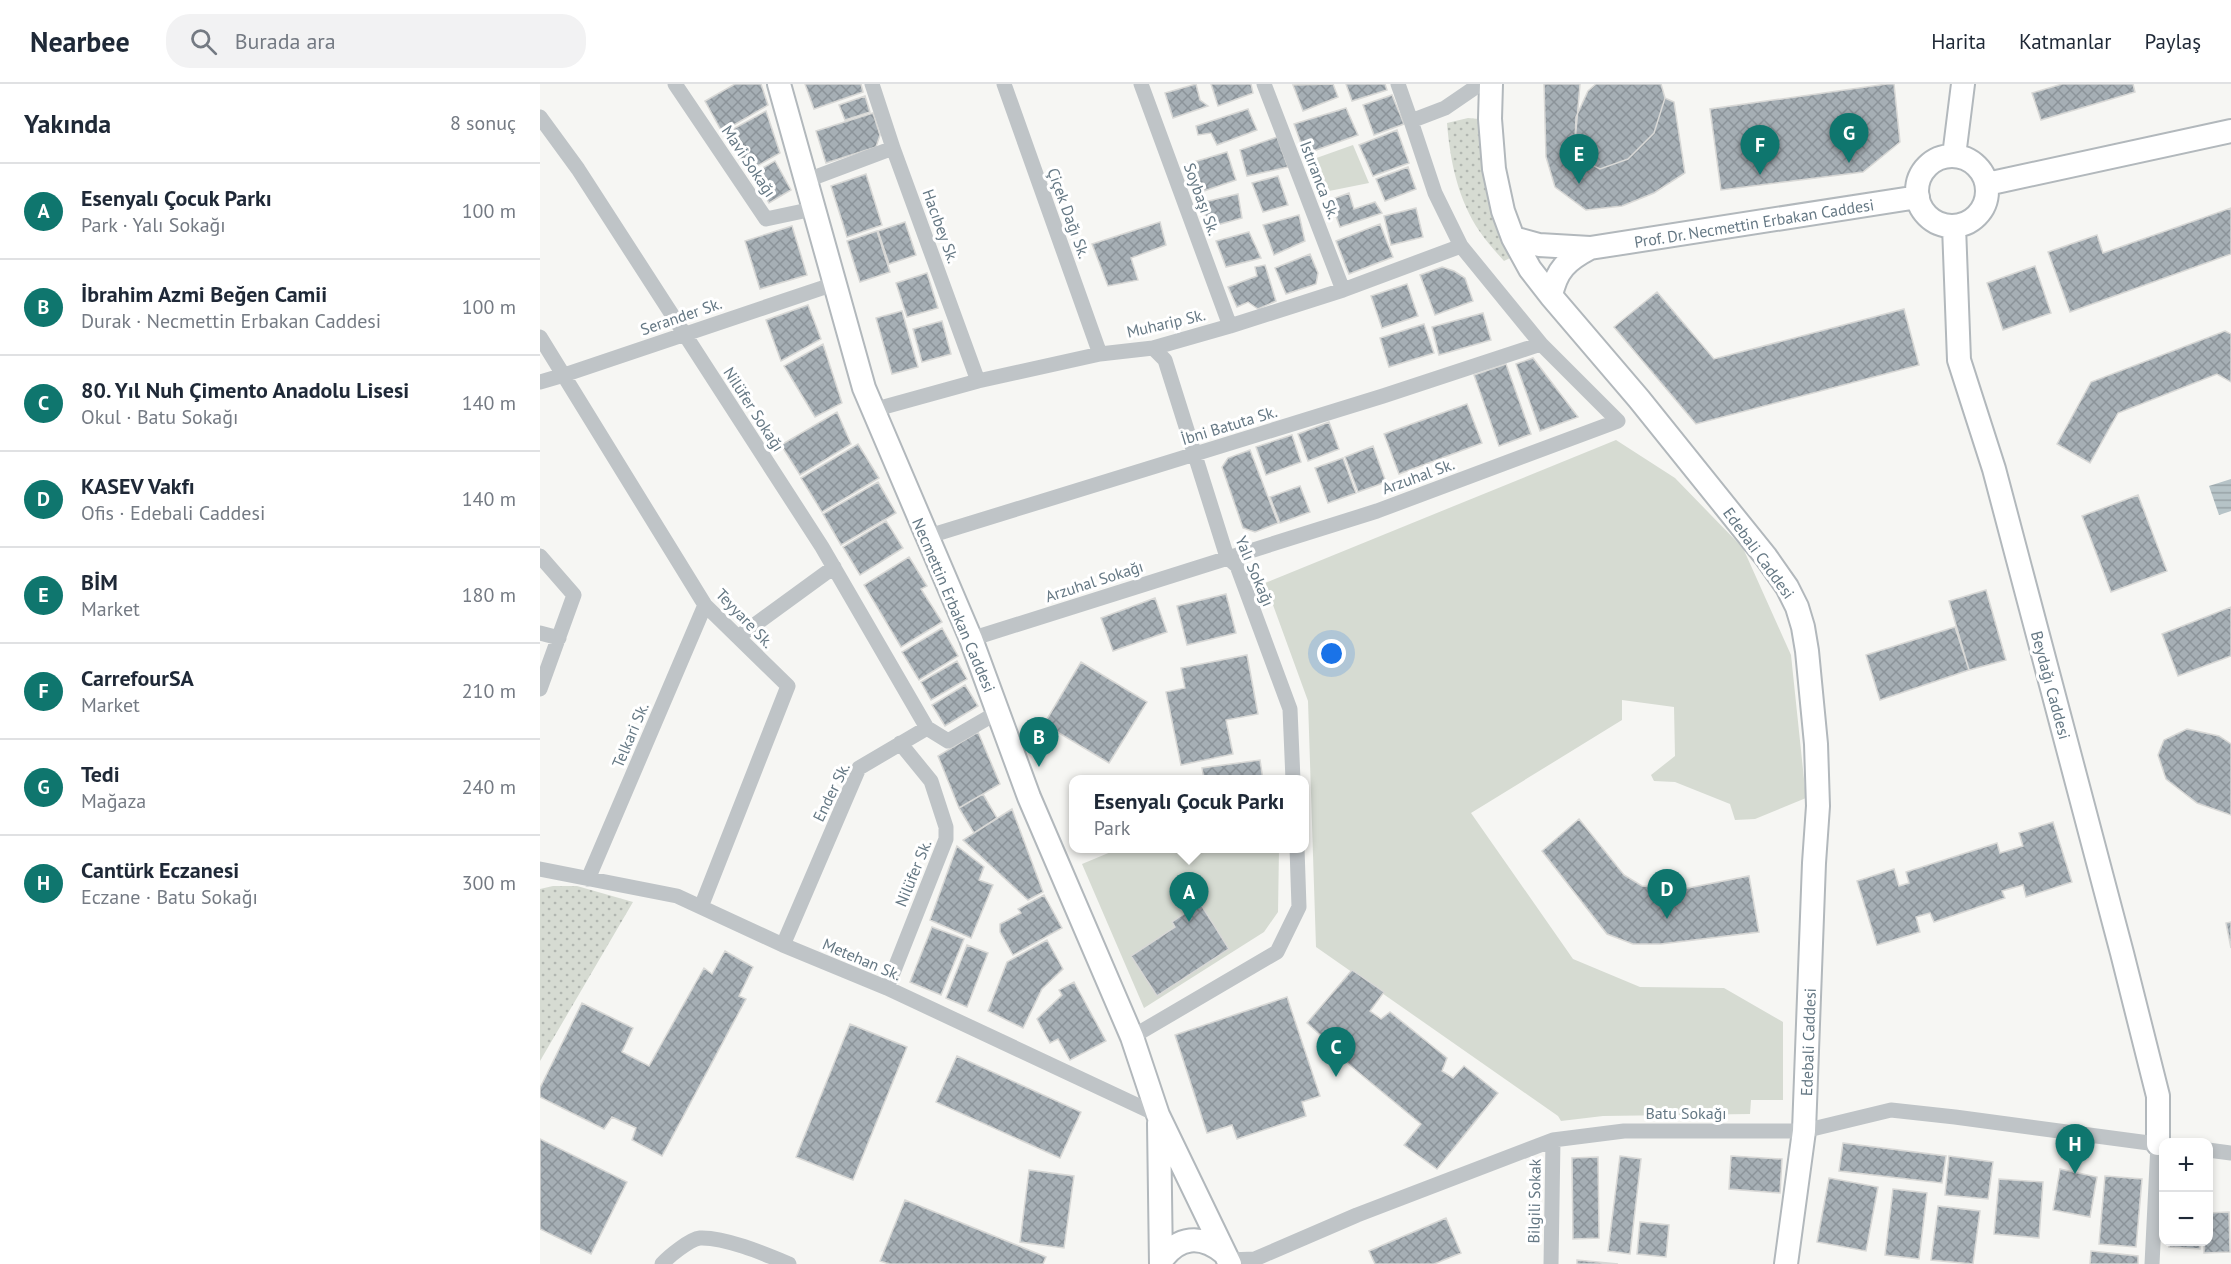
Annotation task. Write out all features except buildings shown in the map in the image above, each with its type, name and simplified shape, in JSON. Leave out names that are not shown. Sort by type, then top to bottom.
[{"type":"street","name":"Mavi Sokağı","points":[[675,84],[766,219],[813,208]]},
{"type":"street","name":"Necmettin Erbakan Caddesi","points":[[779,84],[864,388],[971,639],[1029,797],[1132,1038],[1158,1115],[1237,1260]]},
{"type":"street","name":"Hacıbey Sk.","points":[[872,84],[978,381]]},
{"type":"street","name":"Çiçek Dağı Sk.","points":[[1004,84],[1100,354]]},
{"type":"street","name":"Soybaşı Sk.","points":[[1141,84],[1230,326]]},
{"type":"street","name":"Istıranca Sk.","points":[[1264,84],[1343,290]]},
{"type":"street","points":[[1398,84],[1435,193],[1461,246],[1541,344]]},
{"type":"street","points":[[1411,121],[1445,108],[1480,84]]},
{"type":"street","name":"Edebali Caddesi","points":[[1491,84],[1490,119],[1494,169],[1503,211],[1513,238],[1530,269],[1639,399],[1766,557],[1787,587],[1800,617],[1807,651],[1816,744],[1818,806],[1804,1131],[1786,1264]]},
{"type":"street","points":[[1954,156],[1964,84]]},
{"type":"street","name":"Nilüfer Sokağı","points":[[540,117],[578,170],[834,567],[927,728]]},
{"type":"street","points":[[1987,184],[2231,131]]},
{"type":"street","points":[[805,180],[893,148]]},
{"type":"street","points":[[1954,156],[1972,161],[1979,168],[1987,184],[1987,196],[1976,217],[1954,226],[1935,221],[1926,215],[1918,197],[1920,176],[1926,168],[1944,157],[1954,156]]},
{"type":"street","name":"Prof. Dr. Necmettin Erbakan Caddesi","points":[[1590,249],[1918,197]]},
{"type":"street","name":"Beydağı Caddesi","points":[[1954,226],[1959,360],[1994,469],[2122,953],[2158,1096],[2161,1138]]},
{"type":"street","points":[[1513,238],[1539,245],[1590,249]]},
{"type":"street","name":"Muharip Sk.","points":[[873,410],[978,381],[1100,354],[1153,348],[1343,290],[1461,246]]},
{"type":"street","points":[[1551,296],[1554,279],[1564,265],[1590,249]]},
{"type":"street","name":"Serander Sk.","points":[[540,382],[834,284]]},
{"type":"street","name":"Teyyare Sk.","points":[[540,337],[705,605],[788,686],[701,907]]},
{"type":"street","name":"Arzuhal Sk.","points":[[1227,557],[1377,511],[1618,420],[1541,344]]},
{"type":"street","name":"İbni Batuta Sk.","points":[[926,537],[1383,396],[1541,344]]},
{"type":"street","name":"Yalı Sokağı","points":[[1153,348],[1164,360],[1227,557],[1237,566],[1290,709],[1293,775]]},
{"type":"street","points":[[540,556],[574,595],[540,689]]},
{"type":"street","name":"Arzuhal Sokağı","points":[[971,639],[1227,557]]},
{"type":"street","points":[[738,637],[834,567]]},
{"type":"street","name":"Telkari Sk.","points":[[588,879],[705,605]]},
{"type":"street","points":[[540,633],[559,638]]},
{"type":"street","points":[[927,728],[948,741],[999,712]]},
{"type":"street","name":"Ender Sk.","points":[[783,945],[859,768],[927,728]]},
{"type":"street","name":"Nilüfer Sk.","points":[[887,988],[946,839],[946,827],[931,782],[900,743]]},
{"type":"street","points":[[1132,1038],[1277,952],[1299,907],[1296,853]]},
{"type":"street","name":"Metehan Sk.","points":[[540,869],[677,896],[783,945],[887,988],[1158,1115]]},
{"type":"street","name":"Batu Sokağı","points":[[1237,1260],[1553,1140],[1624,1131],[1804,1131],[1891,1110],[1955,1116],[2159,1145]]},
{"type":"street","name":"Necmettin Erbakan Caddesi","points":[[1158,1115],[1161,1263]]},
{"type":"street","name":"Bilgili Sokak","points":[[1551,1264],[1553,1140]]},
{"type":"street","points":[[2213,1151],[2231,1153]]},
{"type":"street","points":[[2152,1264],[2159,1171]]},
{"type":"street","points":[[662,1264],[668,1257],[697,1238],[721,1241],[789,1264]]},
{"type":"street","name":"Necmettin Erbakan Caddesi","points":[[1161,1263],[1168,1251],[1190,1240],[1203,1240],[1237,1260]]},
{"type":"shaded area","points":[[1468,118],[1479,119],[1484,175],[1494,219],[1512,257],[1504,261],[1472,220],[1456,180],[1447,123]]},
{"type":"shaded area","points":[[1353,145],[1369,183],[1319,193],[1308,161]]},
{"type":"shaded area","points":[[1616,440],[1675,478],[1743,548],[1791,655],[1806,798],[1755,819],[1735,820],[1730,804],[1675,782],[1654,781],[1651,775],[1675,756],[1674,707],[1622,700],[1622,720],[1471,813],[1573,959],[1640,987],[1724,988],[1783,1022],[1783,1100],[1751,1100],[1750,1114],[1603,1116],[1561,1121],[1558,1116],[1316,947],[1308,701],[1265,583]]},
{"type":"shaded area","points":[[2231,479],[2231,511],[2219,515],[2209,486]]},
{"type":"shaded area","points":[[1108,853],[1279,853],[1278,912],[1264,932],[1144,1008],[1082,864]]},
{"type":"shaded area","points":[[553,886],[577,886],[633,902],[540,1061],[540,889]]},
{"type":"place","name":"Tedi","points":[[1849,163]]},
{"type":"place","name":"CarrefourSA","points":[[1760,175]]},
{"type":"place","name":"BİM","points":[[1579,184]]},
{"type":"place","name":"İbrahim Azmi Beğen Camii","points":[[1039,767]]},
{"type":"place","name":"KASEV Vakfı","points":[[1667,919]]},
{"type":"place","name":"Esenyalı Çocuk Parkı","points":[[1189,922]]},
{"type":"place","name":"80. Yıl Nuh Çimento Anadolu Lisesi","points":[[1336,1077]]},
{"type":"place","name":"Cantürk Eczanesi","points":[[2075,1174]]}]
